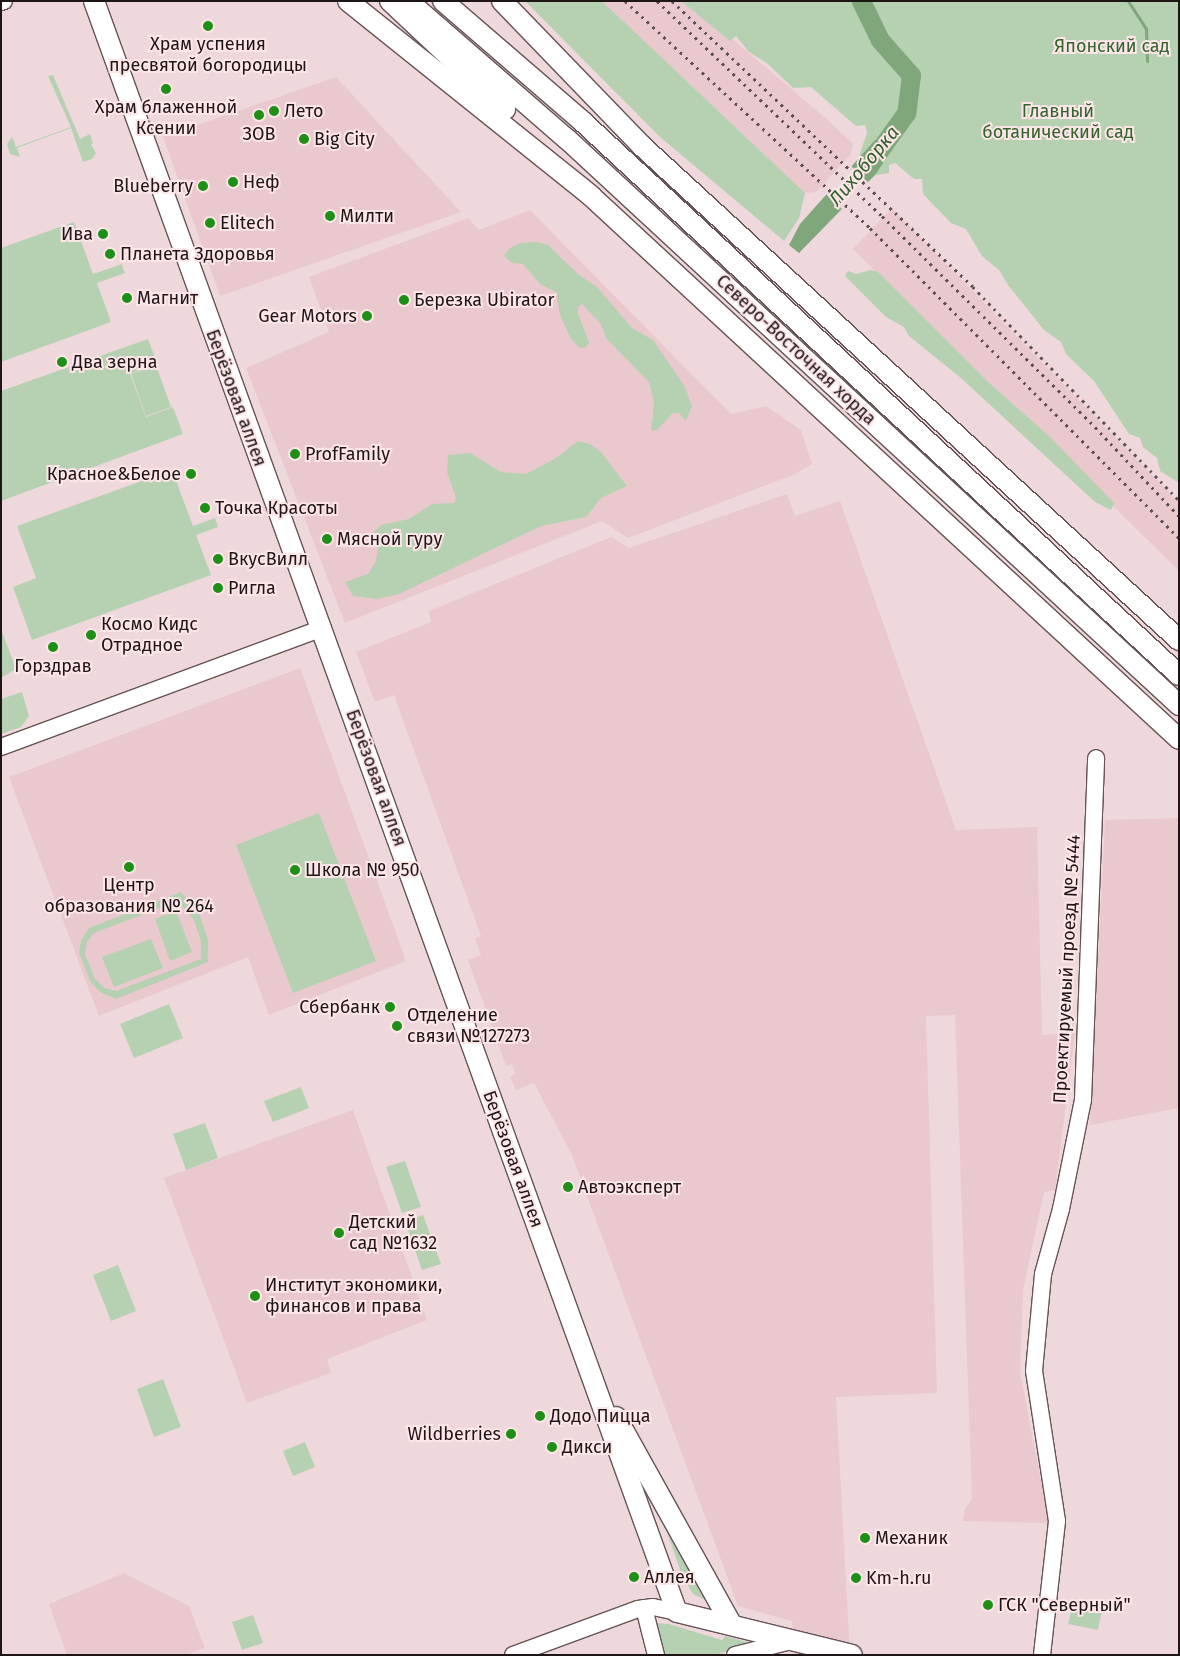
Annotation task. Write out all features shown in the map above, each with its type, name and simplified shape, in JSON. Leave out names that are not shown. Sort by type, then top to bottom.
[{"type":"main road","name":"Берёзовая аллея","points":[[94,1],[677,1612]]},
{"type":"main road","points":[[348,1],[592,196]]},
{"type":"main road","points":[[390,1],[511,115],[592,196],[1179,739]]},
{"type":"main road","name":"Северо-Восточная хорда","points":[[408,1],[567,138],[1179,705]]},
{"type":"main road","name":"Северо-Восточная хорда","points":[[443,1],[583,122],[1179,675]]},
{"type":"main road","points":[[492,1],[536,34]]},
{"type":"main road","points":[[502,1],[536,34],[642,146],[1179,640]]},
{"type":"main road","points":[[591,1375],[731,1624]]},
{"type":"main road","points":[[677,1612],[852,1655]]},
{"type":"street","points":[[1,747],[322,628]]},
{"type":"street","name":"Проектируемый проезд № 5444","points":[[1042,1655],[1057,1521],[1034,1371],[1042,1274],[1060,1209],[1083,1100],[1096,758]]},
{"type":"street","points":[[644,1608],[656,1655]]},
{"type":"street","points":[[512,1655],[644,1608],[677,1612]]},
{"type":"street","points":[[735,1655],[791,1641]]},
{"type":"shaded area","points":[[602,1],[688,1],[829,121],[853,144],[851,154],[816,192],[805,193]]},
{"type":"shaded area","points":[[336,77],[461,212],[220,296],[163,137]]},
{"type":"shaded area","points":[[892,208],[1179,503],[1179,571],[853,249]]},
{"type":"shaded area","points":[[530,210],[731,414],[766,406],[801,430],[812,464],[793,475],[628,538],[602,521],[345,623],[246,368],[329,332],[309,277],[468,218],[479,230]]},
{"type":"shaded area","points":[[787,494],[795,516],[840,501],[956,830],[1037,827],[1042,1035],[1075,1033],[1055,1190],[1044,1192],[1023,1290],[1020,1372],[1049,1523],[963,1521],[965,1509],[972,1499],[955,1015],[926,1016],[937,1393],[836,1397],[850,1655],[795,1655],[792,1621],[738,1606],[572,1155],[534,1083],[516,1090],[510,1077],[515,1074],[512,1064],[506,1066],[468,960],[481,955],[475,939],[481,936],[394,695],[375,702],[356,652],[431,622],[429,611],[611,537],[629,548]]},
{"type":"shaded area","points":[[300,668],[406,961],[269,1015],[248,957],[99,1016],[9,777]]},
{"type":"shaded area","points":[[1179,818],[1179,1108],[1090,1125],[1105,820]]},
{"type":"shaded area","points":[[353,1110],[427,1320],[327,1359],[331,1373],[247,1403],[164,1178]]},
{"type":"shaded area","points":[[124,1573],[189,1606],[205,1648],[186,1655],[67,1655],[49,1604]]},
{"type":"green space","points":[[525,1],[602,1],[805,193],[799,218],[784,241],[660,137]]},
{"type":"green space","name":"Главный ботанический сад","points":[[681,1],[1179,1],[1179,483],[1160,471],[1157,458],[1143,447],[1140,438],[1129,434],[1094,381],[1066,354],[1061,342],[1044,330],[1008,285],[999,270],[982,256],[966,229],[951,223],[923,194],[922,179],[914,179],[895,163],[889,165],[889,173],[877,175],[858,159],[867,133],[865,125],[856,126],[811,87],[793,88],[768,64],[749,52],[736,36],[730,41]]},
{"type":"green space","points":[[53,75],[80,139],[90,134],[93,143],[91,145],[96,153],[92,159],[83,162],[71,128],[17,148],[20,157],[10,154],[7,144],[12,137],[16,147],[71,127],[48,76]]},
{"type":"green space","points":[[74,222],[93,274],[122,264],[125,273],[97,283],[111,322],[1,362],[1,248]]},
{"type":"green space","points":[[537,242],[548,245],[578,274],[597,287],[632,328],[653,340],[684,385],[692,406],[686,421],[679,413],[673,413],[657,430],[651,431],[654,403],[649,382],[607,339],[600,323],[582,304],[578,307],[578,313],[589,343],[586,347],[580,348],[571,339],[560,315],[556,292],[541,285],[523,264],[512,263],[504,256],[510,248],[520,243]]},
{"type":"green space","points":[[871,270],[878,272],[987,381],[1049,436],[1114,503],[1111,510],[1095,502],[961,378],[909,336],[904,327],[886,317],[845,276],[848,271],[856,274]]},
{"type":"green space","points":[[148,339],[157,363],[130,374],[146,417],[173,407],[183,434],[1,501],[1,391]]},
{"type":"green space","points":[[156,365],[171,407],[146,416],[131,374]]},
{"type":"green space","points":[[578,441],[590,444],[601,452],[627,486],[601,498],[586,517],[541,526],[399,594],[377,599],[353,596],[345,582],[368,574],[376,561],[378,548],[373,533],[381,525],[409,519],[432,504],[454,503],[456,498],[447,472],[448,455],[470,453],[501,472],[526,474],[556,458]]},
{"type":"green space","points":[[172,470],[193,526],[215,518],[218,527],[196,535],[211,575],[32,640],[13,587],[36,578],[17,526]]},
{"type":"green space","points":[[1,629],[16,669],[1,678]]},
{"type":"green space","points":[[22,692],[29,716],[21,727],[1,734],[1,699]]},
{"type":"green space","points":[[319,813],[376,961],[293,993],[236,845]]},
{"type":"green space","points":[[181,892],[200,916],[208,940],[208,962],[116,999],[102,993],[91,983],[79,953],[81,940],[89,928]],"holes":[[[178,901],[194,920],[201,941],[201,959],[116,991],[105,988],[95,979],[85,954],[87,942],[94,933]]]},
{"type":"green space","points":[[176,911],[192,952],[170,961],[155,919]]},
{"type":"green space","points":[[151,939],[163,968],[114,987],[102,957]]},
{"type":"green space","points":[[169,1004],[183,1038],[134,1058],[120,1024]]},
{"type":"green space","points":[[301,1087],[309,1108],[273,1122],[264,1101]]},
{"type":"green space","points":[[205,1123],[218,1158],[186,1170],[173,1134]]},
{"type":"green space","points":[[405,1161],[421,1207],[402,1213],[386,1167]]},
{"type":"green space","points":[[423,1215],[441,1264],[422,1270],[405,1221]]},
{"type":"green space","points":[[118,1265],[136,1311],[111,1321],[93,1275]]},
{"type":"green space","points":[[163,1379],[181,1427],[154,1437],[137,1389]]},
{"type":"green space","points":[[305,1442],[315,1467],[293,1476],[283,1451]]},
{"type":"green space","points":[[661,1515],[711,1602],[693,1594],[682,1575]]},
{"type":"green space","points":[[1073,1603],[1102,1609],[1098,1630],[1068,1624]]},
{"type":"green space","points":[[253,1615],[263,1643],[242,1650],[232,1622]]},
{"type":"green space","points":[[656,1623],[669,1624],[722,1640],[725,1636],[747,1642],[747,1646],[714,1655],[663,1655]]},
{"type":"water","points":[[875,140],[890,152],[876,174],[799,253],[789,245],[800,224]]},
{"type":"pier","points":[[850,165],[870,184],[845,212],[825,193]]},
{"type":"waterway","name":"Лихоборка","points":[[861,1],[880,40],[911,75],[906,113],[868,166]]},
{"type":"waterway","points":[[1128,1],[1146,29],[1147,61]]},
{"type":"railway","points":[[625,1],[870,228],[1179,538]]},
{"type":"railway","points":[[657,1],[882,216],[1095,427],[1179,516]]},
{"type":"railway","points":[[672,1],[973,287],[1179,500]]},
{"type":"place","name":"Храм успения пресвятой богородицы","points":[[208,26]]},
{"type":"place","name":"Храм блаженной Ксении","points":[[166,89]]},
{"type":"place","name":"Лето","points":[[274,111]]},
{"type":"place","name":"ЗОВ","points":[[259,115]]},
{"type":"place","name":"Big City","points":[[304,139]]},
{"type":"place","name":"Неф","points":[[233,182]]},
{"type":"place","name":"Blueberry","points":[[203,186]]},
{"type":"place","name":"Милти","points":[[330,216]]},
{"type":"place","name":"Elitech","points":[[210,223]]},
{"type":"place","name":"Ива","points":[[103,234]]},
{"type":"place","name":"Планета Здоровья","points":[[110,254]]},
{"type":"place","name":"Магнит","points":[[127,298]]},
{"type":"place","name":"Березка Ubirator","points":[[404,300]]},
{"type":"place","name":"Gear Motors","points":[[367,316]]},
{"type":"place","name":"Два зерна","points":[[62,362]]},
{"type":"place","name":"ProfFamily","points":[[295,454]]},
{"type":"place","name":"Красное&Белое","points":[[191,474]]},
{"type":"place","name":"Точка Красоты","points":[[205,508]]},
{"type":"place","name":"Мясной гуру","points":[[327,539]]},
{"type":"place","name":"ВкусВилл","points":[[218,559]]},
{"type":"place","name":"Ригла","points":[[218,588]]},
{"type":"place","name":"Космо Кидс Отрадное","points":[[91,635]]},
{"type":"place","name":"Горздрав","points":[[53,647]]},
{"type":"place","name":"Центр образования № 264","points":[[129,867]]},
{"type":"place","name":"Школа № 950","points":[[295,870]]},
{"type":"place","name":"Сбербанк","points":[[390,1007]]},
{"type":"place","name":"Отделение связи №127273","points":[[397,1026]]},
{"type":"place","name":"Автоэксперт","points":[[568,1187]]},
{"type":"place","name":"Детский сад №1632","points":[[339,1233]]},
{"type":"place","name":"Институт экономики, финансов и права","points":[[255,1296]]},
{"type":"place","name":"Додо Пицца","points":[[540,1416]]},
{"type":"place","name":"Wildberries","points":[[511,1434]]},
{"type":"place","name":"Дикси","points":[[552,1447]]},
{"type":"place","name":"Механик","points":[[865,1538]]},
{"type":"place","name":"Аллея","points":[[634,1577]]},
{"type":"place","name":"Km-h.ru","points":[[856,1578]]},
{"type":"place","name":"ГСК \"Северный\"","points":[[988,1605]]},
{"type":"park label","name":"Японский сад","points":[[1112,46]]}]
